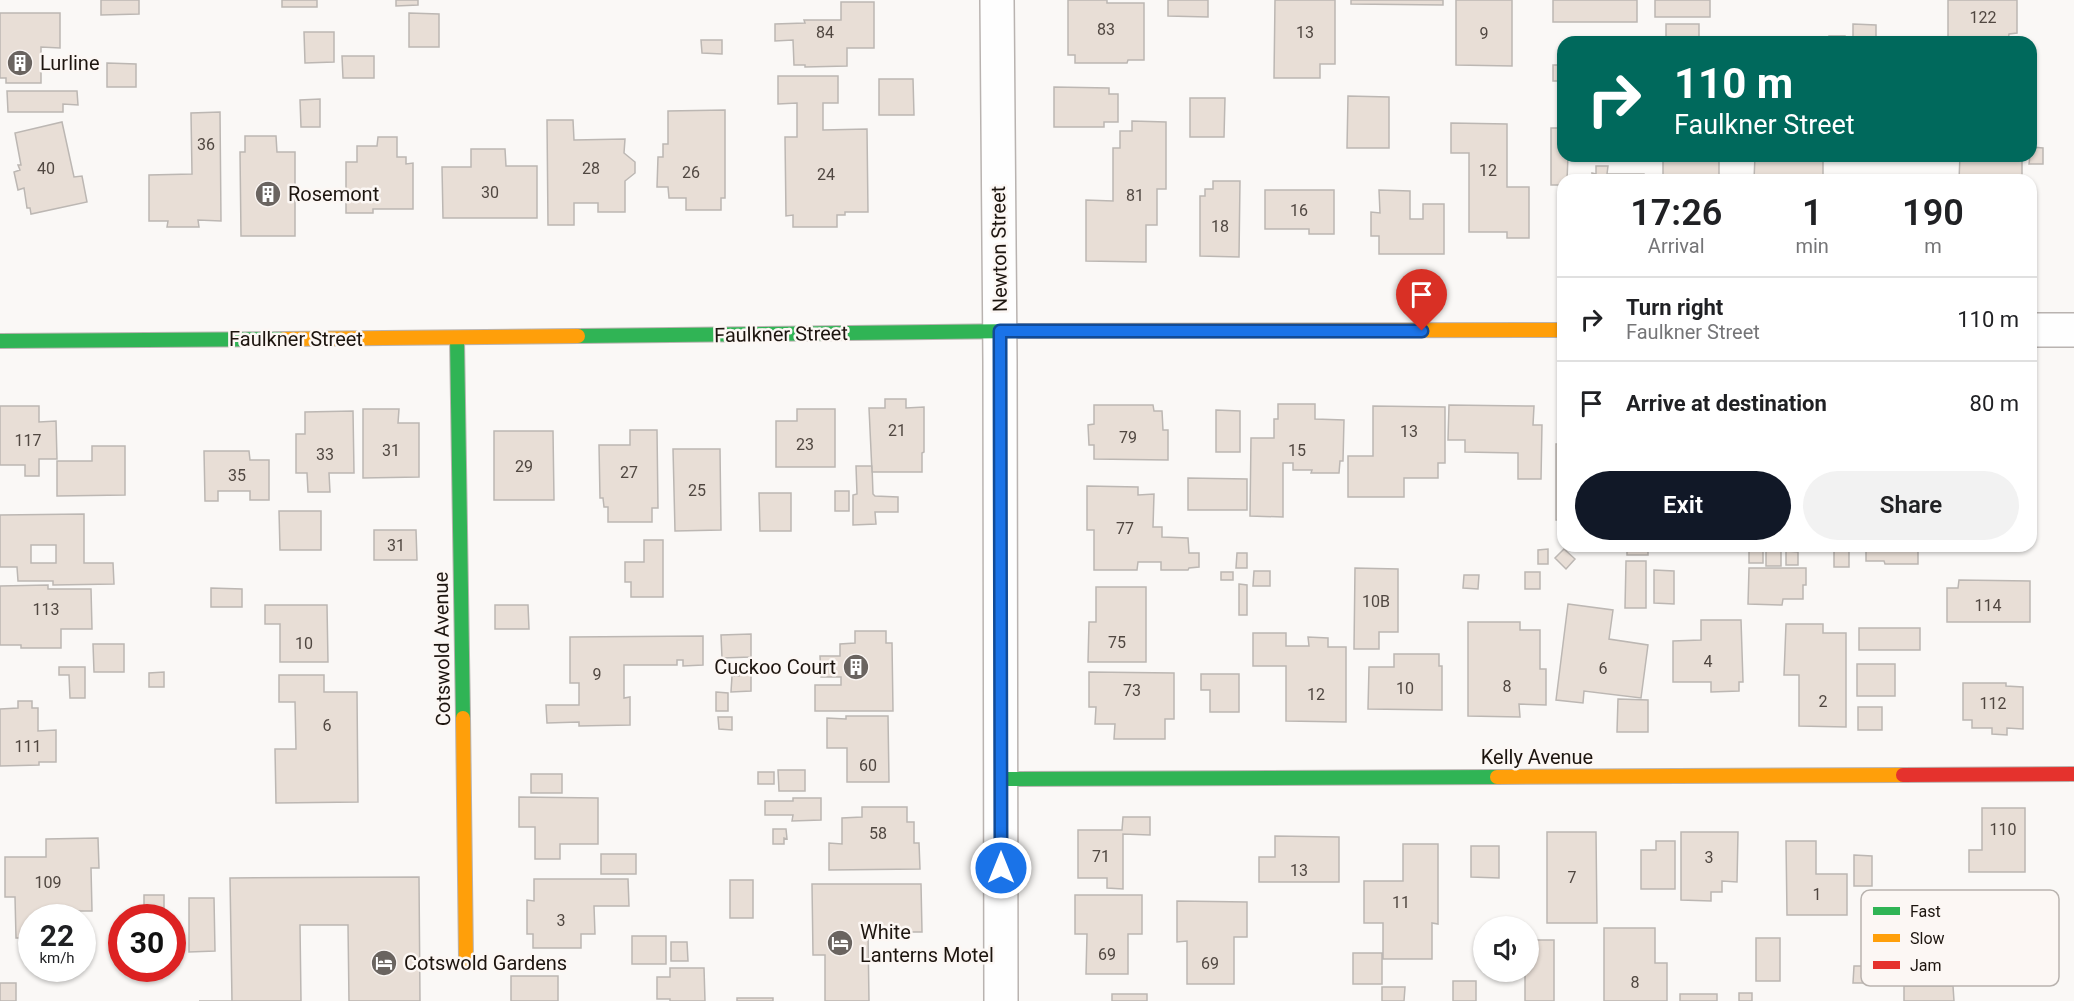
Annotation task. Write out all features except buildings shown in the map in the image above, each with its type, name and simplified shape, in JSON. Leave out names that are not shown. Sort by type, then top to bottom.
[{"type":"street","name":"Newton Street","points":[[997,0],[1001,1001]]},
{"type":"street","name":"Faulkner Street","points":[[0,341],[1000,331],[1557,330]]},
{"type":"street","points":[[2037,330],[2074,330]]},
{"type":"street","name":"Cotswold Avenue","points":[[458,338],[466,959]]},
{"type":"street","name":"Kelly Avenue","points":[[1001,779],[2074,774]]},
{"type":"traffic: fast","points":[[578,336],[1026,331]]},
{"type":"traffic: fast","points":[[457,338],[463,718]]},
{"type":"traffic: fast","points":[[0,341],[284,339]]},
{"type":"traffic: fast","points":[[1001,779],[1497,777]]},
{"type":"traffic: slow","points":[[1026,331],[1557,330]]},
{"type":"traffic: slow","points":[[284,339],[578,336]]},
{"type":"traffic: slow","points":[[463,718],[466,959]]},
{"type":"traffic: slow","points":[[1497,777],[1903,775]]},
{"type":"traffic: jam","points":[[1903,775],[2074,774]]},
{"type":"place","name":"Lurline","points":[[20,63]]},
{"type":"place","name":"Rosemont","points":[[268,194]]},
{"type":"place","name":"Cuckoo Court","points":[[856,667]]},
{"type":"place","name":"White Lanterns Motel","points":[[840,943]]},
{"type":"place","name":"Cotswold Gardens","points":[[384,963]]},
{"type":"route","points":[[1001,868],[1000,331],[1422,331]]}]
